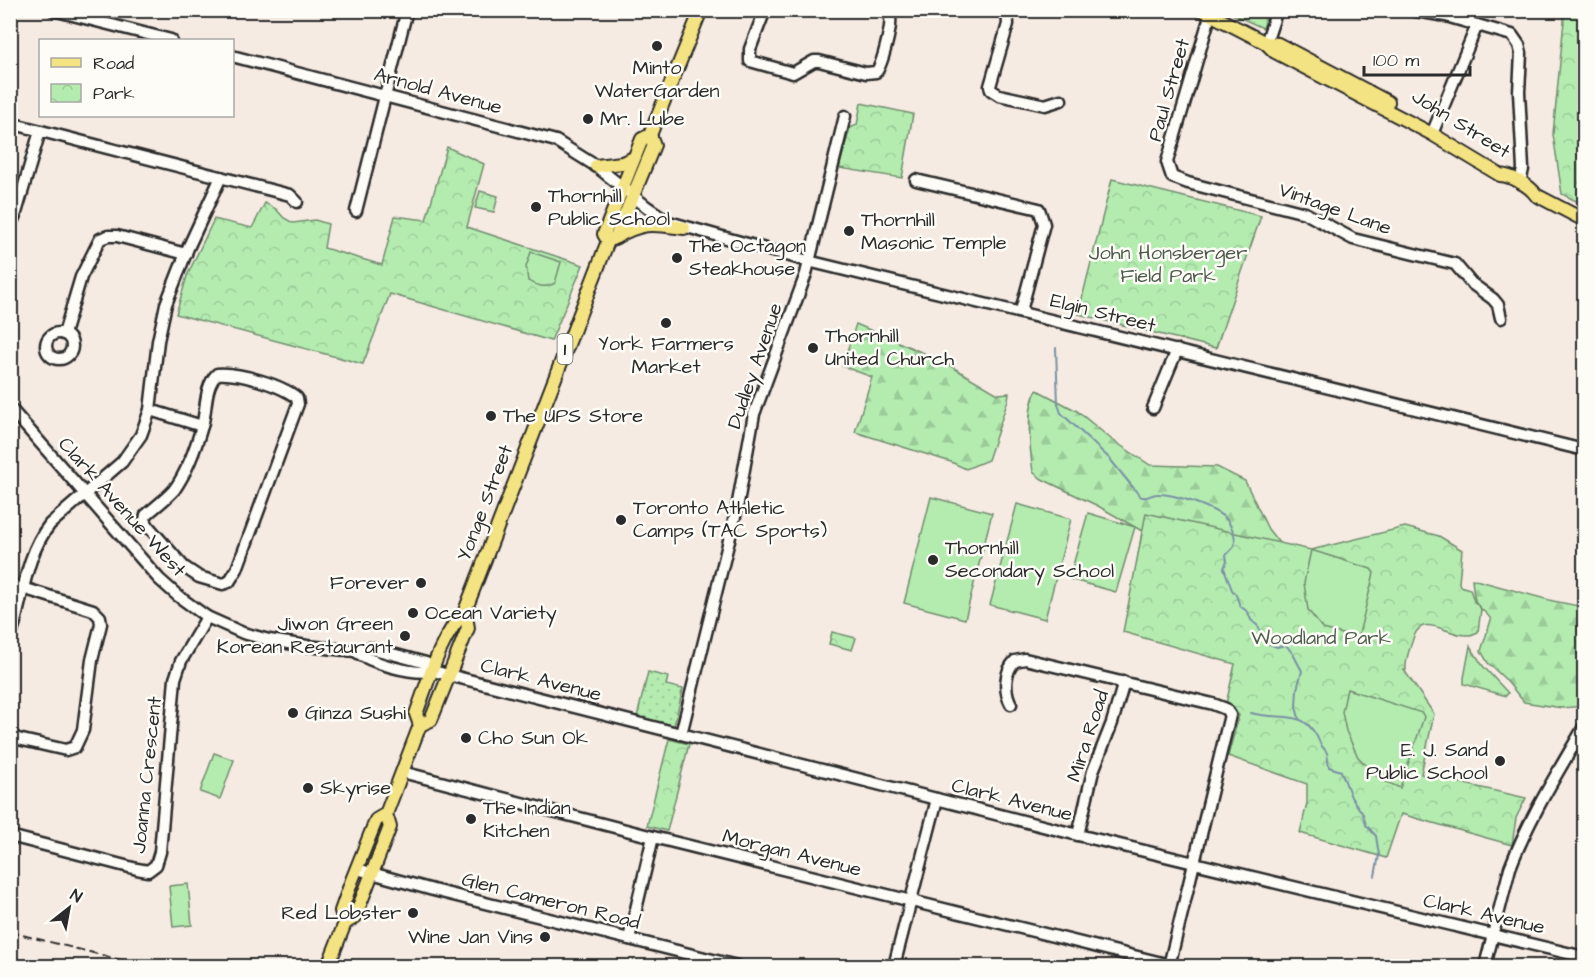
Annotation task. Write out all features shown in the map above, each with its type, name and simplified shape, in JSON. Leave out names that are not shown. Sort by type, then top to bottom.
[{"type":"main road","name":"Yonge Street","points":[[612,239],[604,234],[642,140],[650,135],[701,10]]},
{"type":"main road","name":"John Street","points":[[1191,10],[1206,13],[1266,43],[1275,52],[1434,131],[1500,175],[1506,175],[1526,186],[1536,195],[1584,220]]},
{"type":"main road","name":"Yonge Street","points":[[328,966],[345,923],[355,917],[390,826],[386,814],[420,725],[416,714],[454,622],[465,611],[612,239],[634,196],[654,145],[650,135]]},
{"type":"main road","points":[[596,166],[622,163],[634,158]]},
{"type":"main road","name":"John Street","points":[[1526,186],[1540,189],[1584,212]]},
{"type":"main road","points":[[612,239],[640,225],[652,224],[684,228]]},
{"type":"main road","name":"Yonge Street","points":[[420,725],[431,720],[468,628],[465,611]]},
{"type":"main road","name":"Yonge Street","points":[[345,923],[341,911],[375,820],[386,814]]},
{"type":"street","points":[[53,10],[167,39]]},
{"type":"street","points":[[356,211],[407,10]]},
{"type":"street","points":[[765,10],[750,49],[750,61],[793,73],[814,61],[819,61],[867,74],[876,72],[881,66],[890,23],[888,14],[884,10]]},
{"type":"street","points":[[1007,10],[1008,24],[990,86],[991,90],[999,95],[1045,105],[1061,100]]},
{"type":"street","points":[[1266,43],[1277,10]]},
{"type":"street","points":[[1410,10],[1433,12],[1512,35],[1519,45],[1521,53],[1519,92],[1526,186]]},
{"type":"street","name":"Paul Street","points":[[1169,174],[1167,162],[1169,153],[1206,13]]},
{"type":"street","points":[[1434,131],[1477,25]]},
{"type":"street","name":"Arnold Avenue","points":[[234,57],[556,141],[596,166],[623,187]]},
{"type":"street","name":"Dudley Avenue","points":[[681,734],[737,508],[753,414],[806,274],[845,116]]},
{"type":"street","points":[[10,123],[290,195],[297,202]]},
{"type":"street","points":[[10,226],[16,213],[40,131]]},
{"type":"street","name":"Vintage Lane","points":[[1169,174],[1177,180],[1305,213],[1318,218],[1341,234],[1359,240],[1455,264],[1471,283],[1498,304],[1501,318]]},
{"type":"street","points":[[10,639],[33,554],[43,533],[50,524],[122,462],[141,435],[150,410],[158,341],[166,304],[186,254],[222,177]]},
{"type":"street","points":[[916,180],[1039,209],[1044,224],[1021,311]]},
{"type":"street","name":"Elgin Street","points":[[623,187],[661,217],[684,228],[808,261],[1021,311],[1584,450]]},
{"type":"street","points":[[64,334],[81,277],[100,239],[117,236],[186,254]]},
{"type":"street","points":[[1154,408],[1177,350]]},
{"type":"street","points":[[218,374],[231,374],[261,382],[291,393],[297,398],[298,404],[294,417],[237,569],[229,582],[224,584],[199,577],[184,567],[145,520],[146,515],[174,490],[191,458],[202,426],[208,389],[212,379],[218,374]]},
{"type":"street","name":"Clark Avenue West","points":[[10,408],[159,579],[177,596],[207,617],[243,633],[269,640],[355,651],[370,648],[426,663],[433,671]]},
{"type":"street","points":[[150,410],[202,426]]},
{"type":"street","points":[[10,584],[93,610],[100,617],[101,624],[92,660],[83,730],[75,747],[66,750],[18,739],[10,734]]},
{"type":"street","name":"Joanna Crescent","points":[[10,836],[137,869],[148,871],[156,865],[160,852],[174,679],[181,661],[207,617]]},
{"type":"street","points":[[1011,704],[1006,694],[1009,668],[1015,661],[1021,660],[1214,704],[1226,709],[1230,715],[1171,966]]},
{"type":"street","name":"Clark Avenue","points":[[433,671],[1078,835],[1584,957]]},
{"type":"street","name":"Mira Road","points":[[1078,835],[1093,771],[1112,723],[1124,682]]},
{"type":"street","points":[[1485,966],[1515,854],[1584,727]]},
{"type":"street","name":"Morgan Avenue","points":[[402,772],[1171,966]]},
{"type":"street","points":[[894,966],[937,799]]},
{"type":"street","points":[[629,939],[653,837]]},
{"type":"street","name":"Glen Cameron Road","points":[[357,869],[737,966]]},
{"type":"green space","points":[[1225,11],[1269,11],[1263,28]]},
{"type":"green space","points":[[1563,11],[1584,11],[1584,205],[1562,194],[1553,134],[1564,21]]},
{"type":"green space","points":[[861,103],[913,114],[902,178],[839,168],[850,128],[857,125]]},
{"type":"green space","points":[[447,147],[484,164],[467,227],[583,265],[551,341],[390,294],[363,364],[176,314],[187,276],[214,219],[252,228],[265,203],[293,223],[315,220],[328,224],[324,248],[382,265],[395,216],[426,220]]},
{"type":"green space","name":"John Honsberger Field Park","points":[[1112,179],[1261,216],[1216,348],[1078,314]]},
{"type":"green space","points":[[480,191],[498,196],[494,212],[475,208]]},
{"type":"green space","points":[[531,252],[561,262],[555,283],[542,286],[528,281],[526,267]]},
{"type":"green space","points":[[856,324],[942,361],[998,394],[1009,393],[988,460],[966,469],[951,462],[855,432],[872,377],[842,366]]},
{"type":"green space","points":[[1037,390],[1077,411],[1111,439],[1150,465],[1217,467],[1245,481],[1268,529],[1280,544],[1311,790],[1306,779],[1239,726],[1236,703],[1290,668],[1128,621],[1142,531],[1098,506],[1042,479],[1033,472],[1030,418],[1033,398]]},
{"type":"green space","points":[[931,497],[992,513],[965,619],[904,603]]},
{"type":"green space","points":[[1017,504],[1071,519],[1045,619],[990,605]]},
{"type":"green space","points":[[1088,513],[1135,527],[1116,592],[1069,579]]},
{"type":"green space","name":"Woodland Park","points":[[1146,513],[1311,550],[1405,527],[1439,536],[1462,550],[1459,583],[1460,586],[1470,589],[1474,601],[1481,609],[1478,632],[1470,635],[1436,626],[1422,627],[1416,632],[1407,659],[1406,670],[1404,670],[1434,714],[1421,774],[1526,798],[1516,818],[1512,845],[1401,814],[1386,858],[1300,833],[1307,803],[1307,784],[1228,756],[1239,715],[1226,704],[1235,664],[1123,632]]},
{"type":"green space","points":[[1311,550],[1371,569],[1374,573],[1358,638],[1323,629],[1308,610],[1304,583]]},
{"type":"green space","points":[[1472,579],[1584,607],[1584,706],[1562,708],[1524,702],[1488,663],[1481,651],[1491,620],[1477,605]]},
{"type":"green space","points":[[832,632],[856,638],[852,650],[829,644]]},
{"type":"green space","points":[[1470,646],[1483,666],[1508,693],[1506,696],[1464,684]]},
{"type":"green space","points":[[648,672],[668,677],[666,685],[683,689],[674,726],[637,717]]},
{"type":"green space","points":[[1347,689],[1422,713],[1424,717],[1400,788],[1380,779],[1358,757],[1346,731],[1342,712]]},
{"type":"green space","points":[[669,739],[689,744],[667,831],[647,826]]},
{"type":"green space","points":[[214,753],[234,760],[220,799],[200,792]]},
{"type":"green space","points":[[188,884],[192,925],[173,927],[169,886]]},
{"type":"waterway","points":[[1056,348],[1058,404],[1061,413],[1109,458],[1140,496],[1164,494],[1183,499],[1213,510],[1228,522],[1235,541],[1226,555],[1227,561],[1224,568],[1240,606],[1248,612],[1251,620],[1258,626],[1265,642],[1277,647],[1286,645],[1302,671],[1297,689],[1296,707],[1299,718]]},
{"type":"waterway","points":[[1251,713],[1301,720],[1315,733],[1327,753],[1329,767],[1341,771],[1351,797],[1363,814],[1366,825],[1376,836],[1379,855],[1375,876]]},
{"type":"railway","points":[[10,932],[145,966]]},
{"type":"place","name":"Minto WaterGarden","points":[[657,46]]},
{"type":"place","name":"Mr. Lube","points":[[588,119]]},
{"type":"place","name":"Thornhill Public School","points":[[536,207]]},
{"type":"place","name":"Thornhill Masonic Temple","points":[[849,231]]},
{"type":"place","name":"The Octagon Steakhouse","points":[[677,258]]},
{"type":"place","name":"York Farmers Market","points":[[666,323]]},
{"type":"place","name":"Thornhill United Church","points":[[813,348]]},
{"type":"place","name":"The UPS Store","points":[[491,416]]},
{"type":"place","name":"Toronto Athletic Camps (TAC Sports)","points":[[621,520]]},
{"type":"place","name":"Thornhill Secondary School","points":[[933,560]]},
{"type":"place","name":"Forever","points":[[421,583]]},
{"type":"place","name":"Ocean Variety","points":[[413,613]]},
{"type":"place","name":"Jiwon Green Korean Restaurant","points":[[405,636]]},
{"type":"place","name":"Ginza Sushi","points":[[293,713]]},
{"type":"place","name":"Cho Sun Ok","points":[[466,738]]},
{"type":"place","name":"E. J. Sand Public School","points":[[1500,761]]},
{"type":"place","name":"Skyrise","points":[[308,788]]},
{"type":"place","name":"The Indian Kitchen","points":[[471,819]]},
{"type":"place","name":"Red Lobster","points":[[413,913]]},
{"type":"place","name":"Wine Jan Vins","points":[[545,937]]}]
